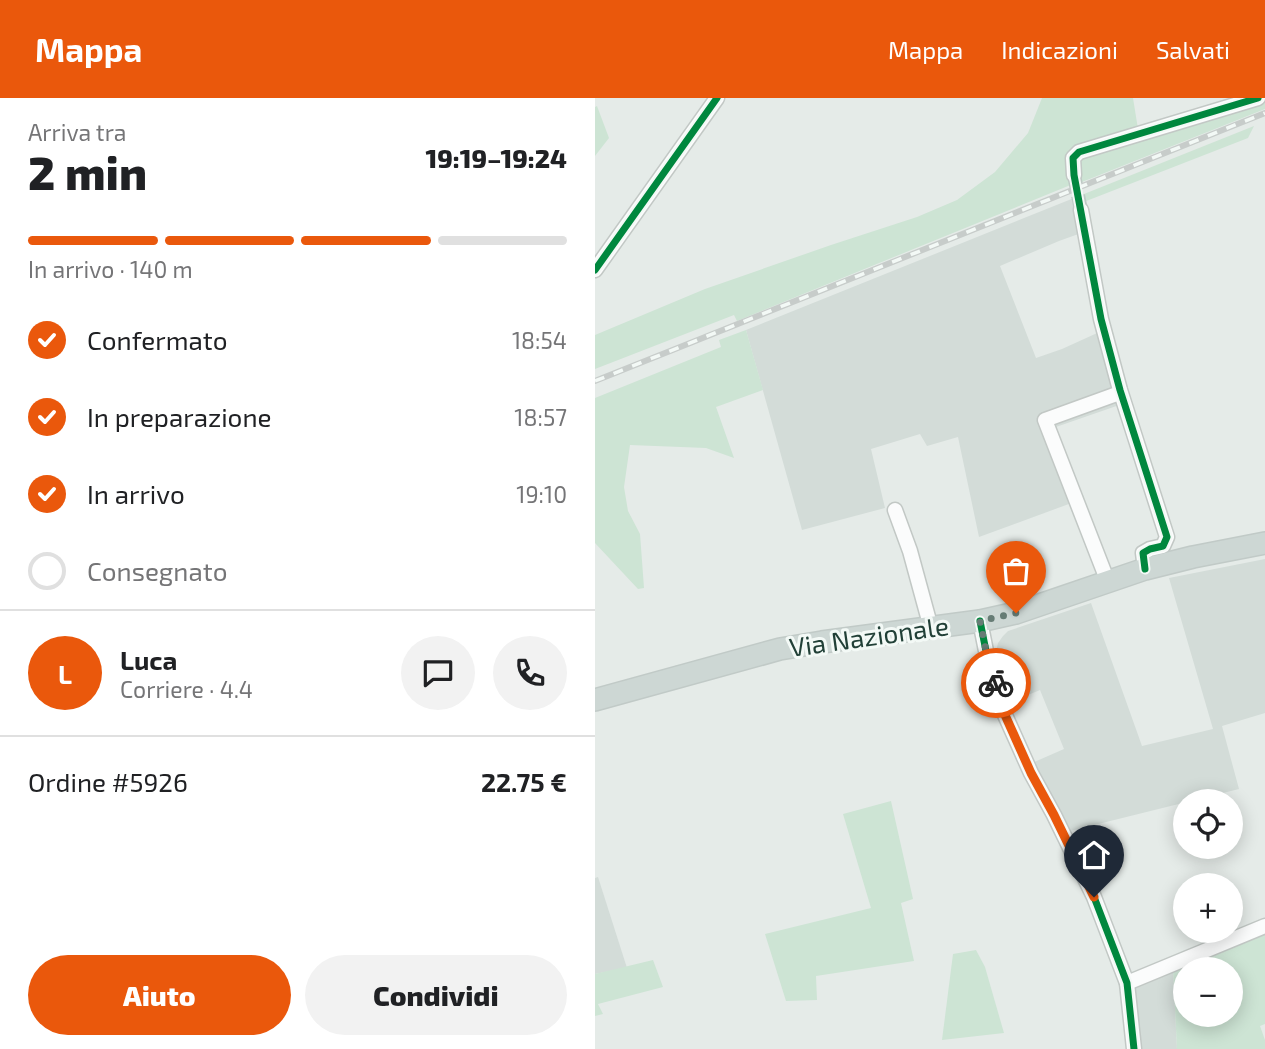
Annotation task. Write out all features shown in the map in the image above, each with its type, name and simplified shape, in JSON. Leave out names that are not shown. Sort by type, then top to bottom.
[{"type":"main road","name":"Via Nazionale","points":[[595,700],[780,649],[980,621],[1016,613],[1145,569],[1265,543]]},
{"type":"street","points":[[595,270],[717,98]]},
{"type":"street","points":[[1074,175],[1073,158],[1079,152],[1258,98]]},
{"type":"street","points":[[1081,211],[1101,319],[1120,390],[1167,537],[1163,546],[1143,553],[1145,569]]},
{"type":"street","points":[[1108,582],[1045,420],[1114,394]]},
{"type":"street","points":[[895,510],[910,551],[931,628]]},
{"type":"street","points":[[980,621],[987,656],[1005,715],[1031,773],[1094,897],[1127,983],[1134,1049]]},
{"type":"street","points":[[1127,983],[1265,926]]},
{"type":"shaded area","points":[[1074,198],[1084,232],[1000,266],[1036,358],[1106,329],[1128,402],[1053,428],[1077,501],[979,537],[958,437],[927,446],[920,434],[871,449],[885,508],[802,530],[746,330]]},
{"type":"shaded area","points":[[1265,559],[1265,713],[1222,726],[1239,789],[1173,789],[1173,805],[1070,831],[1032,763],[1064,749],[1040,690],[1006,704],[994,660],[998,643],[1008,631],[1091,603],[1142,746],[1213,729],[1169,578]]},
{"type":"shaded area","points":[[598,877],[627,968],[595,974],[595,878]]},
{"type":"shaded area","points":[[1173,970],[1173,1027],[1176,1027],[1177,1049],[1139,1049],[1135,986]]},
{"type":"green space","points":[[1042,98],[1133,98],[1138,129],[1070,162],[1073,184],[737,321],[734,315],[595,369],[595,335],[705,289],[917,217],[957,200],[995,172],[1028,133]]},
{"type":"green space","points":[[1265,99],[1265,109],[1077,184],[1074,161],[1081,154]]},
{"type":"green space","points":[[597,106],[609,138],[595,156],[595,107]]},
{"type":"green space","points":[[1254,126],[1248,138],[1076,205],[1074,198]]},
{"type":"green space","points":[[746,330],[763,390],[716,407],[734,458],[706,448],[630,445],[624,487],[628,511],[640,534],[644,588],[638,589],[595,543],[595,398],[721,347],[719,340]]},
{"type":"green space","points":[[891,801],[913,899],[901,903],[914,961],[816,976],[817,1000],[786,1001],[765,934],[871,908],[843,814]]},
{"type":"green space","points":[[1265,932],[1265,1024],[1260,1026],[1265,1049],[1177,1049],[1176,1027],[1243,1027],[1243,957],[1204,957]]},
{"type":"green space","points":[[976,950],[985,967],[1004,1033],[942,1040],[953,954]]},
{"type":"green space","points":[[653,960],[663,987],[598,1004],[603,1014],[595,1016],[595,974]]},
{"type":"tunnel","points":[[1074,175],[1081,210]]},
{"type":"railway","points":[[595,381],[1265,113]]},
{"type":"cycle path","points":[[595,270],[717,98]]},
{"type":"cycle path","points":[[1145,569],[1143,553],[1163,546],[1167,537],[1120,390],[1101,319],[1073,158],[1079,152],[1258,98]]},
{"type":"cycle path","points":[[980,621],[987,656],[1005,715],[1031,773],[1094,897],[1127,983],[1134,1049]]},
{"type":"way so far","points":[[996,683],[980,621],[1016,613]]},
{"type":"route","points":[[996,683],[1005,715],[1031,773],[1094,897]]}]
